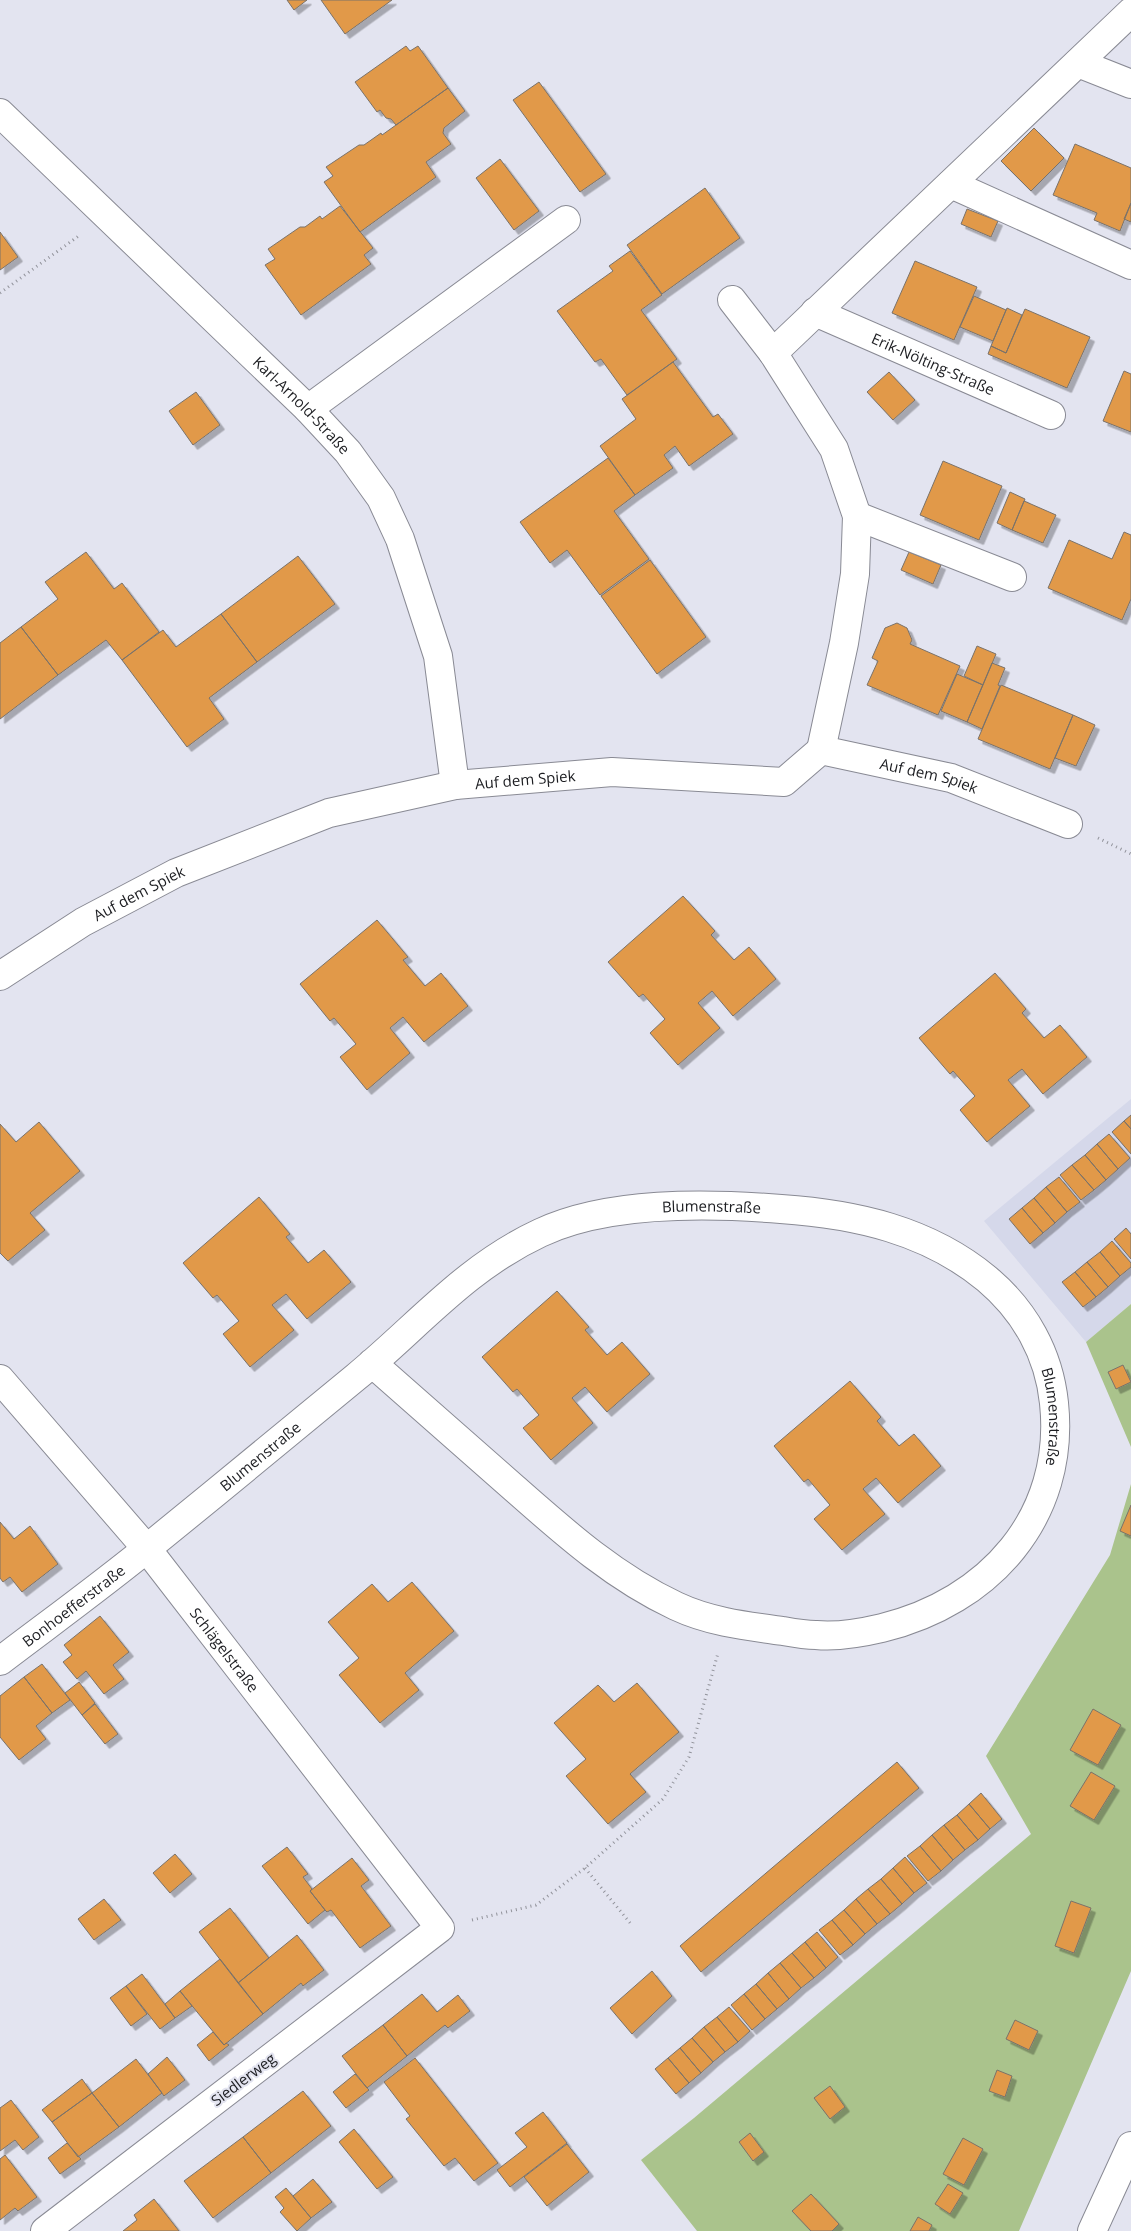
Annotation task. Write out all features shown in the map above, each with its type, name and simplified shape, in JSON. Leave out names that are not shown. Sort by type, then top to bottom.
[{"type":"main road","points":[[773,353],[1131,12]]},
{"type":"main road","points":[[1078,63],[1131,84]]},
{"type":"main road","name":"Karl-Arnold-Straße","points":[[0,113],[308,409],[348,452],[381,498],[400,539],[438,656],[455,785]]},
{"type":"main road","points":[[951,184],[1131,264]]},
{"type":"main road","points":[[308,409],[566,220]]},
{"type":"main road","points":[[732,300],[773,353],[834,449],[857,516],[855,574],[844,643],[821,750]]},
{"type":"main road","name":"Erik-Nölting-Straße","points":[[815,312],[1050,415]]},
{"type":"main road","points":[[857,516],[1012,577]]},
{"type":"main road","name":"Auf dem Spiek","points":[[0,976],[83,922],[176,873],[328,813],[455,785],[612,772],[784,782],[821,750],[951,778],[1068,824]]},
{"type":"main road","name":"Blumenstraße","points":[[147,1549],[372,1363],[464,1280],[504,1253],[543,1231],[605,1212],[670,1207],[738,1205],[828,1212],[875,1222],[918,1237],[956,1257],[989,1280],[1012,1304],[1033,1333],[1047,1363],[1053,1394],[1056,1426],[1054,1458],[1046,1489],[1033,1518],[1013,1550],[985,1579],[942,1606],[904,1622],[864,1632],[819,1636],[726,1624],[679,1608],[634,1584],[586,1551],[372,1363]]},
{"type":"main road","name":"Schlägelstraße","points":[[0,1379],[147,1549],[440,1928]]},
{"type":"main road","name":"Bonhoefferstraße","points":[[0,1661],[147,1549]]},
{"type":"main road","name":"Siedlerweg","points":[[45,2231],[440,1928]]},
{"type":"main road","points":[[1092,2231],[1131,2146]]},
{"type":"path","points":[[0,293],[106,215]]},
{"type":"path","points":[[440,1928],[536,1905],[584,1868],[663,1799],[689,1757],[726,1624]]},
{"type":"path","points":[[584,1868],[631,1924]]},
{"type":"shaded area","points":[[1131,1099],[1131,1304],[1086,1342],[984,1221]]},
{"type":"green space","points":[[1131,1304],[1131,1447],[1086,1342]]},
{"type":"green space","points":[[1131,1484],[1131,1971],[1019,2231],[697,2231],[641,2160],[694,2118],[1031,1834],[986,1756],[1110,1555]]},
{"type":"building","points":[[287,0],[307,0],[294,10]]},
{"type":"building","points":[[321,0],[392,0],[345,34]]},
{"type":"building","points":[[406,46],[410,51],[418,46],[448,88],[396,125],[391,119],[386,118],[380,110],[377,112],[355,82]]},
{"type":"building","points":[[539,82],[606,174],[580,192],[513,100]]},
{"type":"building","points":[[448,88],[465,111],[444,128],[443,133],[451,144],[426,162],[436,177],[360,232],[324,182],[333,176],[326,167],[359,145],[364,145],[381,133],[382,135]]},
{"type":"building","points":[[1034,128],[1064,158],[1031,191],[1001,161]]},
{"type":"building","points":[[1075,144],[1131,168],[1131,203],[1120,231],[1094,220],[1097,213],[1053,195]]},
{"type":"building","points":[[500,159],[539,211],[514,230],[476,178]]},
{"type":"building","points":[[705,188],[740,238],[662,294],[627,245]]},
{"type":"building","points":[[1131,203],[1131,222],[1124,219]]},
{"type":"building","points":[[340,206],[373,248],[364,255],[371,264],[301,315],[265,265],[275,259],[268,249],[300,227],[305,227],[320,216],[322,219]]},
{"type":"building","points":[[967,209],[998,221],[991,237],[961,224]]},
{"type":"building","points":[[0,232],[18,257],[0,270]]},
{"type":"building","points":[[630,251],[662,295],[641,310],[677,359],[627,395],[601,359],[595,362],[557,311],[613,271],[609,266]]},
{"type":"building","points":[[915,261],[977,287],[954,340],[892,313]]},
{"type":"building","points":[[974,296],[1006,310],[993,341],[960,327]]},
{"type":"building","points":[[1007,308],[1022,315],[1006,353],[991,346]]},
{"type":"building","points":[[1025,309],[1090,337],[1067,388],[988,354],[991,346],[1006,353]]},
{"type":"building","points":[[673,362],[713,417],[718,414],[733,434],[689,466],[675,446],[664,455],[673,468],[635,495],[600,446],[636,419],[622,399]]},
{"type":"building","points":[[1124,371],[1131,374],[1131,432],[1103,421]]},
{"type":"building","points":[[889,372],[915,400],[893,420],[867,392]]},
{"type":"building","points":[[196,392],[220,425],[193,445],[169,411]]},
{"type":"building","points":[[608,458],[635,495],[614,511],[649,559],[600,595],[567,550],[550,563],[520,522]]},
{"type":"building","points":[[943,461],[1002,486],[979,540],[920,515]]},
{"type":"building","points":[[1010,492],[1025,499],[1012,530],[997,523]]},
{"type":"building","points":[[1024,501],[1056,515],[1043,543],[1012,530]]},
{"type":"building","points":[[1124,532],[1131,535],[1131,599],[1122,620],[1048,588],[1069,540],[1112,559]]},
{"type":"building","points":[[86,552],[114,589],[122,583],[159,632],[122,660],[106,640],[58,675],[21,627],[58,599],[45,582]]},
{"type":"building","points":[[909,552],[941,565],[933,584],[901,570]]},
{"type":"building","points":[[298,556],[335,604],[257,662],[221,614]]},
{"type":"building","points":[[650,560],[706,637],[657,674],[601,596]]},
{"type":"building","points":[[221,614],[257,662],[209,698],[224,719],[187,747],[122,660],[163,630],[176,647]]},
{"type":"building","points":[[897,623],[907,628],[912,640],[910,644],[960,666],[938,715],[867,685],[878,661],[872,658],[885,628]]},
{"type":"building","points":[[21,627],[58,675],[0,719],[0,643]]},
{"type":"building","points":[[977,646],[996,654],[983,685],[964,676]]},
{"type":"building","points":[[992,663],[1005,668],[998,685],[1000,686],[982,729],[967,722]]},
{"type":"building","points":[[957,674],[983,685],[967,722],[941,711]]},
{"type":"building","points":[[1001,685],[1073,715],[1050,769],[978,739]]},
{"type":"building","points":[[1073,715],[1095,725],[1076,766],[1055,758]]},
{"type":"building","points":[[683,896],[715,931],[711,935],[734,960],[749,947],[776,979],[733,1016],[712,991],[698,1003],[720,1028],[678,1065],[650,1033],[665,1019],[643,994],[639,997],[608,962]]},
{"type":"building","points":[[377,920],[408,957],[403,960],[425,986],[441,973],[468,1006],[424,1042],[403,1017],[390,1028],[410,1053],[367,1090],[340,1057],[356,1044],[334,1018],[330,1021],[300,984]]},
{"type":"building","points":[[995,973],[1026,1009],[1022,1013],[1044,1038],[1060,1025],[1087,1057],[1043,1094],[1022,1069],[1008,1080],[1030,1106],[987,1142],[960,1110],[975,1096],[953,1071],[950,1074],[919,1038]]},
{"type":"building","points":[[1131,1115],[1131,1129],[1124,1121]]},
{"type":"building","points":[[1124,1121],[1131,1129],[1131,1154],[1112,1132]]},
{"type":"building","points":[[39,1122],[80,1171],[30,1213],[45,1230],[8,1261],[0,1253],[0,1124],[16,1142]]},
{"type":"building","points":[[1109,1134],[1130,1158],[1118,1169],[1097,1144]]},
{"type":"building","points":[[1097,1144],[1118,1169],[1106,1180],[1085,1155]]},
{"type":"building","points":[[1085,1155],[1106,1180],[1094,1190],[1072,1165]]},
{"type":"building","points":[[1072,1165],[1094,1190],[1081,1200],[1060,1175]]},
{"type":"building","points":[[1059,1177],[1080,1202],[1067,1212],[1046,1187]]},
{"type":"building","points":[[1046,1187],[1067,1212],[1055,1223],[1034,1198]]},
{"type":"building","points":[[259,1197],[290,1234],[286,1237],[308,1263],[324,1250],[351,1282],[307,1319],[286,1294],[272,1305],[294,1330],[250,1367],[223,1334],[239,1321],[217,1295],[213,1298],[183,1263]]},
{"type":"building","points":[[1034,1198],[1055,1223],[1043,1233],[1022,1208]]},
{"type":"building","points":[[1022,1208],[1043,1233],[1030,1244],[1009,1219]]},
{"type":"building","points":[[1126,1228],[1131,1234],[1131,1259],[1114,1239]]},
{"type":"building","points":[[1112,1241],[1131,1263],[1131,1267],[1120,1276],[1100,1252]]},
{"type":"building","points":[[1100,1252],[1120,1276],[1108,1287],[1087,1262]]},
{"type":"building","points":[[1087,1262],[1108,1287],[1096,1297],[1075,1272]]},
{"type":"building","points":[[1075,1272],[1096,1297],[1083,1307],[1062,1282]]},
{"type":"building","points":[[557,1291],[589,1327],[585,1330],[607,1355],[622,1342],[650,1374],[607,1412],[585,1387],[572,1398],[593,1423],[551,1460],[523,1428],[539,1415],[517,1389],[513,1392],[482,1357]]},
{"type":"building","points":[[1123,1365],[1131,1382],[1116,1389],[1108,1372]]},
{"type":"building","points":[[850,1381],[881,1417],[877,1421],[899,1446],[914,1434],[941,1466],[898,1503],[876,1478],[863,1489],[885,1514],[842,1550],[814,1519],[830,1505],[808,1479],[804,1482],[774,1446]]},
{"type":"building","points":[[1131,1505],[1131,1536],[1120,1531]]},
{"type":"building","points":[[0,1522],[14,1539],[30,1526],[58,1564],[22,1592],[10,1577],[3,1582],[0,1578]]},
{"type":"building","points":[[412,1582],[454,1631],[405,1673],[419,1690],[380,1723],[339,1675],[359,1658],[328,1622],[372,1584],[388,1602]]},
{"type":"building","points":[[100,1616],[129,1652],[113,1665],[124,1679],[104,1694],[86,1671],[77,1679],[63,1662],[72,1655],[64,1645]]},
{"type":"building","points":[[42,1664],[70,1700],[52,1713],[24,1677]]},
{"type":"building","points":[[24,1677],[52,1713],[36,1726],[46,1739],[19,1760],[0,1737],[0,1696]]},
{"type":"building","points":[[79,1682],[95,1703],[82,1715],[65,1693]]},
{"type":"building","points":[[637,1683],[679,1732],[630,1774],[646,1792],[608,1824],[566,1776],[586,1759],[554,1723],[598,1685],[614,1702]]},
{"type":"building","points":[[95,1704],[118,1734],[105,1744],[82,1715]]},
{"type":"building","points":[[1093,1709],[1121,1725],[1098,1765],[1070,1750]]},
{"type":"building","points":[[897,1762],[919,1788],[701,1972],[680,1946]]},
{"type":"building","points":[[1091,1772],[1115,1786],[1094,1820],[1070,1806]]},
{"type":"building","points":[[981,1793],[1002,1819],[990,1829],[969,1804]]},
{"type":"building","points":[[969,1804],[990,1829],[978,1840],[957,1815]]},
{"type":"building","points":[[957,1815],[978,1840],[965,1850],[944,1825]]},
{"type":"building","points":[[944,1825],[965,1850],[953,1860],[932,1835]]},
{"type":"building","points":[[932,1835],[953,1860],[941,1871],[920,1846]]},
{"type":"building","points":[[920,1846],[941,1871],[928,1881],[907,1856]]},
{"type":"building","points":[[287,1847],[308,1874],[303,1877],[312,1889],[310,1891],[325,1910],[308,1924],[262,1866]]},
{"type":"building","points":[[175,1854],[192,1874],[170,1893],[153,1873]]},
{"type":"building","points":[[905,1857],[927,1883],[914,1893],[893,1868]]},
{"type":"building","points":[[352,1858],[369,1880],[361,1886],[391,1926],[360,1948],[331,1910],[327,1912],[310,1891]]},
{"type":"building","points":[[893,1868],[914,1893],[902,1904],[881,1879]]},
{"type":"building","points":[[881,1879],[902,1904],[890,1914],[868,1889]]},
{"type":"building","points":[[868,1889],[890,1914],[877,1924],[856,1899]]},
{"type":"building","points":[[104,1899],[121,1920],[94,1940],[78,1919]]},
{"type":"building","points":[[856,1899],[877,1924],[865,1934],[844,1910]]},
{"type":"building","points":[[1071,1901],[1091,1908],[1074,1953],[1055,1946]]},
{"type":"building","points":[[230,1908],[269,1958],[238,1983],[199,1932]]},
{"type":"building","points":[[844,1910],[865,1934],[853,1945],[832,1920]]},
{"type":"building","points":[[832,1920],[853,1945],[840,1955],[819,1930]]},
{"type":"building","points":[[817,1932],[838,1957],[826,1968],[805,1942]]},
{"type":"building","points":[[297,1935],[324,1970],[303,1986],[301,1983],[263,2014],[238,1983]]},
{"type":"building","points":[[805,1942],[826,1968],[814,1978],[792,1953]]},
{"type":"building","points":[[792,1953],[814,1978],[801,1988],[780,1963]]},
{"type":"building","points":[[220,1959],[263,2014],[224,2045],[180,1991]]},
{"type":"building","points":[[780,1963],[801,1988],[789,1999],[768,1973]]},
{"type":"building","points":[[652,1971],[672,1996],[632,2034],[610,2008]]},
{"type":"building","points":[[768,1973],[789,1999],[777,2009],[756,1984]]},
{"type":"building","points":[[142,1974],[175,2018],[160,2029],[126,1986]]},
{"type":"building","points":[[756,1984],[777,2009],[765,2019],[744,1994]]},
{"type":"building","points":[[126,1986],[147,2014],[131,2026],[110,1998]]},
{"type":"building","points":[[180,1991],[192,2006],[175,2018],[165,2004]]},
{"type":"building","points":[[422,1994],[437,2012],[458,1995],[470,2011],[448,2028],[445,2025],[407,2056],[383,2025]]},
{"type":"building","points":[[744,1994],[765,2019],[752,2030],[731,2005]]},
{"type":"building","points":[[729,2007],[750,2031],[738,2042],[717,2017]]},
{"type":"building","points":[[717,2017],[738,2042],[725,2052],[704,2027]]},
{"type":"building","points":[[1015,2020],[1038,2031],[1029,2050],[1006,2039]]},
{"type":"building","points":[[383,2025],[407,2056],[367,2088],[342,2056]]},
{"type":"building","points":[[704,2027],[725,2052],[713,2062],[692,2038]]},
{"type":"building","points":[[213,2032],[224,2045],[226,2043],[229,2045],[209,2061],[197,2045]]},
{"type":"building","points":[[692,2038],[713,2062],[701,2073],[680,2048]]},
{"type":"building","points":[[680,2048],[701,2073],[689,2083],[668,2058]]},
{"type":"building","points":[[167,2057],[185,2080],[164,2096],[148,2074]]},
{"type":"building","points":[[415,2058],[498,2163],[474,2181],[455,2158],[444,2166],[406,2119],[410,2116],[384,2082]]},
{"type":"building","points":[[668,2058],[689,2083],[676,2094],[655,2069]]},
{"type":"building","points":[[136,2059],[162,2093],[119,2127],[92,2093]]},
{"type":"building","points":[[997,2070],[1012,2076],[1005,2097],[989,2091]]},
{"type":"building","points":[[355,2074],[369,2090],[346,2108],[333,2092]]},
{"type":"building","points":[[82,2079],[92,2093],[52,2122],[42,2110]]},
{"type":"building","points":[[830,2086],[845,2107],[830,2119],[814,2098]]},
{"type":"building","points":[[303,2091],[331,2126],[271,2173],[243,2137]]},
{"type":"building","points":[[92,2093],[119,2127],[78,2157],[52,2122]]},
{"type":"building","points":[[11,2100],[39,2137],[23,2150],[15,2140],[0,2151],[0,2108]]},
{"type":"building","points":[[543,2112],[567,2143],[510,2187],[497,2170],[527,2147],[515,2133]]},
{"type":"building","points":[[354,2129],[393,2177],[377,2189],[339,2142]]},
{"type":"building","points":[[750,2133],[764,2152],[753,2161],[739,2142]]},
{"type":"building","points":[[243,2137],[271,2173],[213,2218],[184,2181]]},
{"type":"building","points":[[963,2138],[983,2149],[964,2185],[943,2174]]},
{"type":"building","points":[[67,2143],[81,2159],[60,2174],[48,2158]]},
{"type":"building","points":[[567,2144],[589,2172],[547,2206],[524,2177]]},
{"type":"building","points":[[5,2155],[37,2197],[18,2211],[15,2208],[0,2220],[0,2159]]},
{"type":"building","points":[[313,2179],[332,2202],[311,2218],[293,2196]]},
{"type":"building","points":[[948,2184],[963,2193],[950,2214],[935,2204]]},
{"type":"building","points":[[286,2188],[311,2218],[297,2231],[280,2212],[284,2208],[275,2197]]},
{"type":"building","points":[[811,2194],[839,2224],[832,2231],[811,2231],[792,2211]]},
{"type":"building","points":[[154,2199],[179,2231],[123,2231],[137,2220],[134,2215]]},
{"type":"building","points":[[918,2217],[932,2225],[929,2231],[910,2231]]}]
